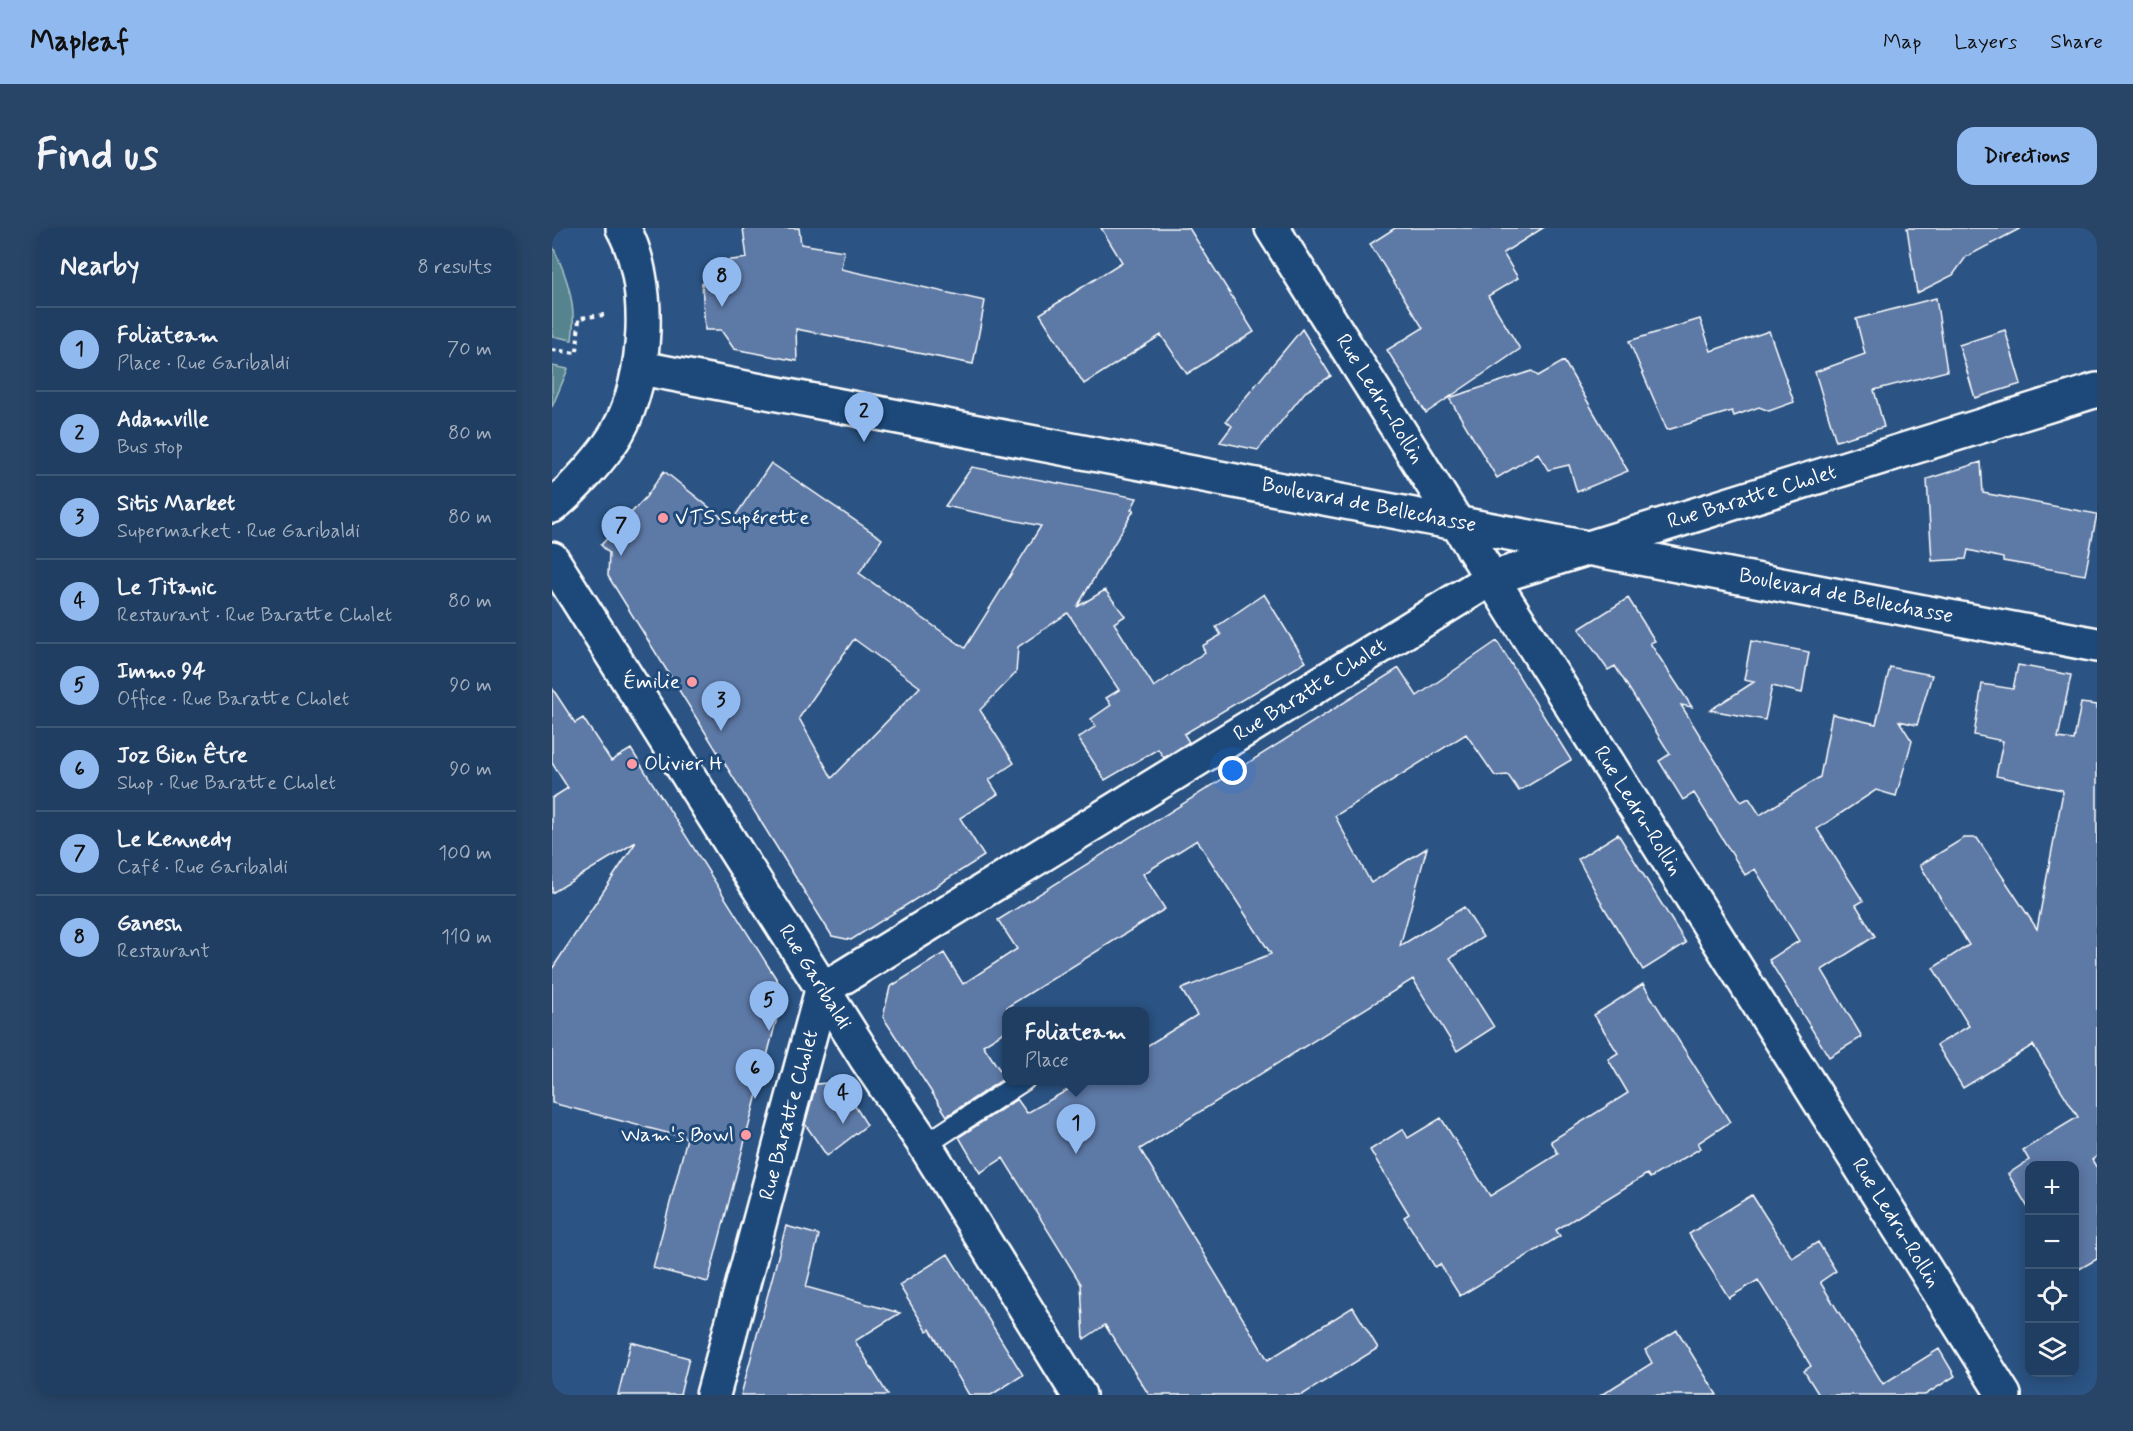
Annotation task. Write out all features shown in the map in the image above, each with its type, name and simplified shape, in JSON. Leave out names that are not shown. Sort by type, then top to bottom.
[{"type":"street","points":[[552,506],[568,495],[618,431],[641,368],[644,310],[633,246],[623,228]]},
{"type":"street","name":"Rue Ledru-Rollin","points":[[1272,228],[2004,1395]]},
{"type":"street","name":"Boulevard de Bellechasse","points":[[641,368],[1589,546],[2097,645]]},
{"type":"street","name":"Rue Baratte Cholet","points":[[714,1395],[822,990],[1492,578],[2097,390]]},
{"type":"street","name":"Rue Garibaldi","points":[[552,559],[822,990],[925,1144],[1079,1395]]},
{"type":"lane","points":[[925,1144],[1016,1085]]},
{"type":"path","points":[[552,350],[577,353],[579,318],[612,314]]},
{"type":"green space","points":[[552,245],[570,291],[573,315],[572,340],[552,336]]},
{"type":"green space","points":[[552,366],[568,369],[552,407]]},
{"type":"building","points":[[743,228],[799,228],[801,244],[844,251],[841,269],[985,301],[973,364],[796,329],[797,361],[734,349],[721,330],[705,330],[702,283],[720,281],[717,262],[747,258]]},
{"type":"building","points":[[1101,228],[1189,228],[1254,332],[1187,374],[1161,335],[1084,384],[1040,314],[1122,262]]},
{"type":"building","points":[[1395,228],[1543,228],[1503,253],[1518,278],[1488,296],[1520,349],[1426,413],[1387,350],[1423,328],[1370,244]]},
{"type":"building","points":[[1907,228],[2021,228],[1966,257],[1953,275],[1917,293]]},
{"type":"building","points":[[1936,298],[1947,371],[1874,390],[1884,427],[1836,441],[1815,372],[1865,354],[1856,319]]},
{"type":"building","points":[[1700,319],[1711,351],[1769,331],[1794,402],[1769,411],[1759,407],[1734,416],[1732,411],[1667,430],[1629,341]]},
{"type":"building","points":[[1302,329],[1331,376],[1305,392],[1258,450],[1220,442],[1232,426],[1226,421]]},
{"type":"building","points":[[2005,330],[2021,384],[1975,398],[1959,345]]},
{"type":"building","points":[[1564,361],[1628,471],[1577,492],[1569,465],[1548,470],[1538,453],[1497,478],[1449,398],[1532,371],[1538,376]]},
{"type":"building","points":[[1981,462],[1983,493],[2097,514],[2085,575],[2003,561],[2003,558],[1968,550],[1966,559],[1932,561],[1927,479]]},
{"type":"building","points":[[771,463],[882,539],[859,573],[965,648],[1041,526],[945,506],[972,467],[1137,498],[1131,510],[1134,510],[1077,607],[1105,590],[1125,616],[1114,623],[1154,687],[1205,652],[1202,646],[1221,635],[1216,627],[1264,594],[1306,662],[1184,734],[1189,742],[1164,758],[1158,749],[1105,780],[1078,738],[1096,726],[1091,719],[1111,705],[1106,698],[1119,690],[1068,613],[1018,647],[1016,673],[980,710],[1014,763],[989,780],[998,794],[960,818],[984,856],[851,940],[832,936],[608,576],[609,553],[601,545],[646,497],[664,471],[730,524]],"holes":[[[854,639],[920,687],[832,778],[799,718]]]},
{"type":"building","points":[[1628,598],[1655,641],[1650,643],[1692,707],[1681,705],[1741,802],[1749,798],[1760,815],[1820,777],[1832,714],[1876,724],[1890,667],[1932,675],[1917,725],[1899,721],[1912,741],[1896,796],[1876,790],[1817,829],[1863,901],[1856,905],[1875,936],[1822,970],[1862,1037],[1829,1057],[1769,960],[1799,941],[1755,869],[1745,875],[1694,793],[1683,800],[1659,761],[1670,754],[1615,666],[1608,670],[1579,629]]},
{"type":"building","points":[[1497,641],[1571,760],[1519,791],[1508,775],[1495,776],[1466,734],[1335,816],[1371,883],[1427,848],[1400,946],[1464,907],[1483,937],[1450,958],[1494,1027],[1457,1051],[1413,979],[1140,1149],[1268,1360],[1353,1307],[1378,1348],[1302,1395],[1149,1395],[1105,1325],[1084,1339],[1081,1284],[1003,1158],[980,1173],[959,1137],[1017,1099],[1027,1113],[1076,1085],[1149,1085],[1149,1045],[1197,1015],[1181,989],[1271,954],[1197,840],[1143,874],[1165,909],[1007,1007],[1002,1007],[1002,1033],[983,1045],[1002,1074],[1002,1080],[947,1116],[883,1017],[890,987],[944,953],[963,984],[1017,949],[998,920],[1399,668],[1417,696]]},
{"type":"building","points":[[1751,641],[1809,652],[1802,693],[1772,686],[1765,720],[1710,710],[1754,682],[1744,680]]},
{"type":"building","points":[[2018,665],[2071,675],[2058,738],[2074,740],[2081,703],[2097,705],[2097,1156],[2092,1160],[2097,1168],[2097,1259],[2079,1269],[2079,1161],[2028,1161],[2023,1150],[2078,1117],[2033,1045],[1963,1088],[1937,1045],[1969,1026],[1933,968],[1969,945],[1920,865],[1964,838],[1977,838],[2037,929],[2063,792],[1996,776],[2003,741],[1974,735],[1982,684],[2013,689]]},
{"type":"building","points":[[552,688],[575,723],[583,718],[611,761],[631,749],[784,991],[708,1282],[653,1268],[687,1138],[552,1103],[552,969],[636,842],[552,893],[552,798],[568,788],[552,763]]},
{"type":"building","points":[[1618,834],[1686,943],[1643,970],[1605,909],[1578,859]]},
{"type":"building","points":[[1643,984],[1730,1122],[1698,1143],[1701,1148],[1650,1178],[1647,1174],[1556,1230],[1560,1236],[1460,1296],[1440,1264],[1435,1267],[1404,1217],[1409,1214],[1370,1150],[1403,1129],[1408,1138],[1441,1118],[1490,1196],[1558,1154],[1551,1141],[1628,1093],[1608,1059],[1618,1053],[1594,1015]]},
{"type":"building","points":[[840,1082],[867,1125],[827,1156],[805,1124],[816,1084]]},
{"type":"building","points":[[2025,1163],[2025,1203],[2008,1174]]},
{"type":"building","points":[[1752,1195],[1792,1258],[1818,1242],[1836,1271],[1820,1282],[1883,1384],[1939,1349],[1955,1376],[1925,1395],[1819,1395],[1804,1371],[1811,1366],[1758,1280],[1729,1298],[1689,1234]]},
{"type":"building","points":[[786,1226],[819,1235],[806,1287],[900,1313],[855,1341],[888,1395],[741,1395]]},
{"type":"building","points":[[948,1254],[1023,1375],[991,1395],[969,1395],[930,1329],[927,1331],[899,1285]]},
{"type":"building","points":[[1677,1330],[1717,1395],[1601,1395],[1652,1363],[1645,1350]]},
{"type":"building","points":[[631,1342],[689,1358],[680,1395],[618,1395]]},
{"type":"place","name":"Ganesh","points":[[722,307]]},
{"type":"place","name":"Adamville","points":[[864,442]]},
{"type":"place","name":"VTS Supérette","points":[[663,518]]},
{"type":"place","name":"Le Kennedy","points":[[621,556]]},
{"type":"place","name":"Émilie","points":[[692,682]]},
{"type":"place","name":"Sitis Market","points":[[721,731]]},
{"type":"place","name":"Olivier H","points":[[632,764]]},
{"type":"place","name":"Immo 94","points":[[769,1031]]},
{"type":"place","name":"Joz Bien Être","points":[[755,1099]]},
{"type":"place","name":"Le Titanic","points":[[843,1124]]},
{"type":"place","name":"Wam's Bowl","points":[[746,1135]]},
{"type":"place","name":"Foliateam","points":[[1076,1154]]}]
